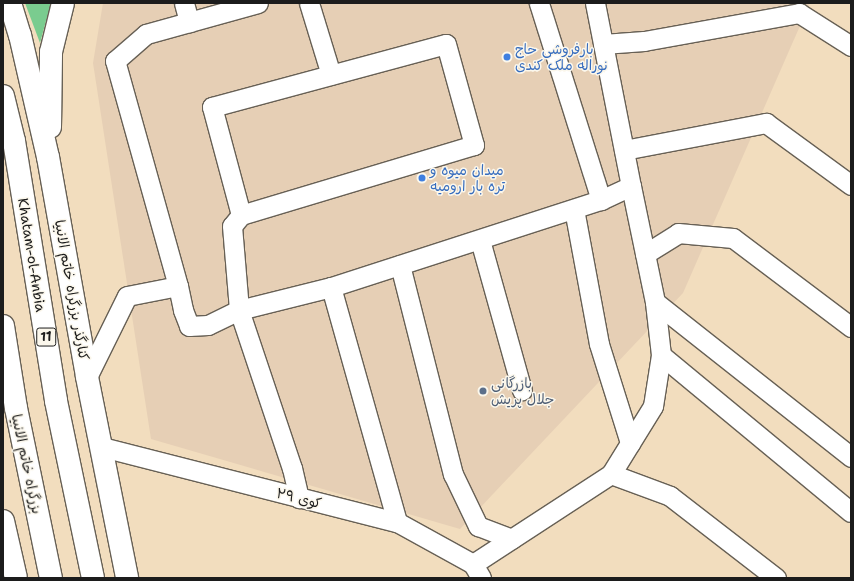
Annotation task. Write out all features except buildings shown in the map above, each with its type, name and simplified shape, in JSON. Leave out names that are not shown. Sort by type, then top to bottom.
[{"type":"main road","name":"کنارگذر بزرگراه خاتم الانبیا","points":[[10,3],[20,35],[48,157],[87,377],[127,578]]},
{"type":"main road","points":[[48,157],[51,52],[63,3]]},
{"type":"main road","name":"Khatam-ol-Anbia","points":[[3,96],[14,141],[56,401],[93,578]]},
{"type":"main road","name":"بزرگراه خاتم الانبیا","points":[[3,326],[16,408],[51,578]]},
{"type":"main road","points":[[3,521],[16,578]]},
{"type":"street","points":[[184,3],[189,22]]},
{"type":"street","points":[[258,3],[146,34],[115,60],[178,286],[182,310],[189,326],[208,325],[239,310],[331,287],[480,240],[602,200],[630,186]]},
{"type":"street","points":[[309,3],[331,75]]},
{"type":"street","points":[[539,3],[602,200]]},
{"type":"street","points":[[477,571],[512,539],[611,474],[653,406],[661,355],[655,302],[630,186],[595,3]]},
{"type":"street","points":[[603,44],[644,41],[799,13],[851,46]]},
{"type":"street","points":[[241,215],[212,107],[446,44],[474,145],[241,215],[232,226],[239,310],[292,468],[299,498]]},
{"type":"street","points":[[624,150],[766,123],[851,185]]},
{"type":"street","points":[[574,209],[599,344],[630,443]]},
{"type":"street","points":[[645,254],[678,233],[733,238],[851,327]]},
{"type":"street","points":[[480,240],[522,390]]},
{"type":"street","points":[[400,265],[453,474],[478,526],[512,539]]},
{"type":"street","points":[[87,377],[128,296],[178,286]]},
{"type":"street","points":[[331,287],[397,522]]},
{"type":"street","points":[[655,302],[851,457]]},
{"type":"street","points":[[661,355],[851,512]]},
{"type":"street","name":"کوی ۲۹","points":[[102,447],[397,522],[477,571]]},
{"type":"street","points":[[611,474],[670,496],[776,578]]},
{"type":"shaded area","name":"میدان میوه و تره بار ارومیه","points":[[103,3],[810,3],[683,293],[460,529],[151,439],[93,63]]},
{"type":"green space","points":[[25,3],[51,3],[40,43]]},
{"type":"place","name":"بارفروشی حاج نوراله ملک کندی","points":[[507,57]]},
{"type":"place","name":"میدان میوه و تره بار ارومیه","points":[[422,178]]},
{"type":"place","name":"بازرگانی جلال پریش","points":[[483,391]]}]
